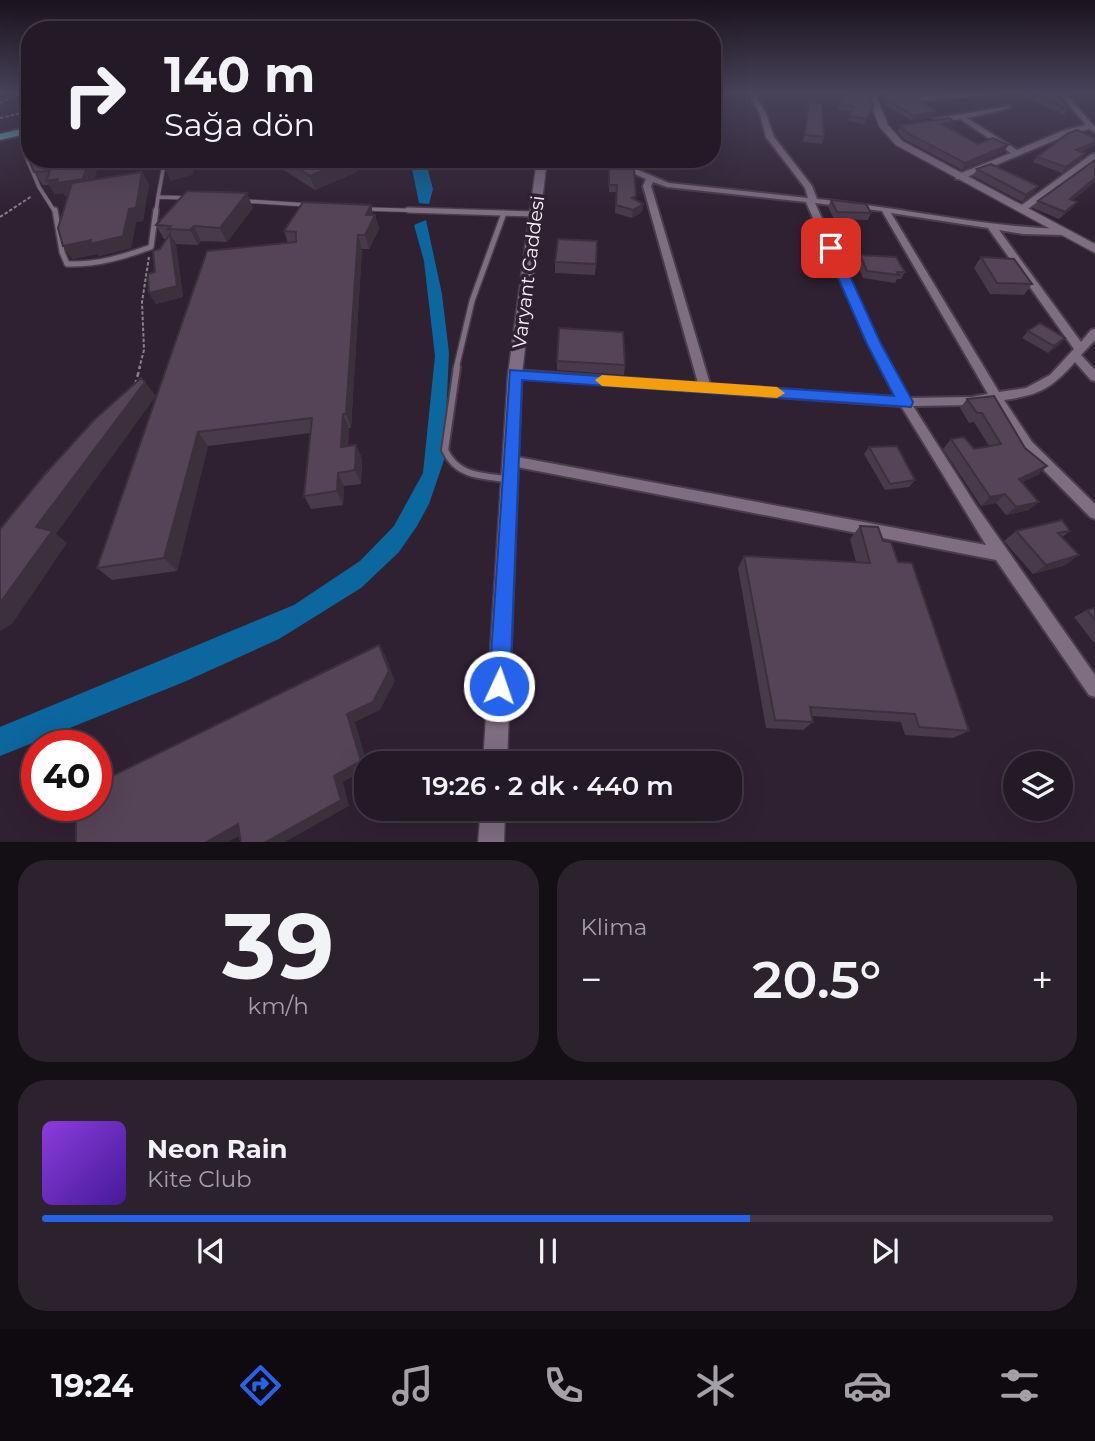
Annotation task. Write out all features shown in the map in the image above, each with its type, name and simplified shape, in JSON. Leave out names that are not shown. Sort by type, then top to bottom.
[{"type":"highway","points":[[0,137],[21,132]]},
{"type":"street","points":[[768,131],[809,188],[811,200],[874,344],[905,402],[1001,554],[1095,689]]},
{"type":"street","points":[[889,131],[907,148],[1095,249]]},
{"type":"street","points":[[983,131],[1016,153]]},
{"type":"street","points":[[959,177],[1016,153],[1085,131]]},
{"type":"street","points":[[1022,209],[1095,156]]},
{"type":"street","name":"Varyant Caddesi","points":[[496,751],[515,374],[541,168]]},
{"type":"street","points":[[625,168],[667,185],[704,191],[885,209],[1023,232],[1064,232]]},
{"type":"street","points":[[650,179],[647,186],[705,388]]},
{"type":"street","points":[[885,209],[996,398],[1028,446],[1095,513]]},
{"type":"street","points":[[992,227],[1095,377]]},
{"type":"street","points":[[515,374],[905,402],[996,398],[1029,392],[1054,378],[1095,333]]},
{"type":"street","points":[[512,461],[1001,554]]},
{"type":"street","points":[[491,842],[492,821]]},
{"type":"lane","points":[[31,168],[41,190],[54,207],[67,264],[85,265],[120,258],[151,247],[163,168]]},
{"type":"lane","points":[[158,197],[195,199]]},
{"type":"lane","points":[[233,200],[316,205]]},
{"type":"lane","points":[[357,208],[537,214]]},
{"type":"lane","points":[[504,213],[481,269],[458,346],[445,450],[448,459],[462,472],[511,480]]},
{"type":"path","points":[[0,218],[41,190]]},
{"type":"path","points":[[131,396],[144,350],[142,302],[151,247]]},
{"type":"water","points":[[412,168],[427,168],[433,189],[429,204],[419,203]]},
{"type":"water","points":[[426,220],[442,294],[449,353],[444,460],[429,504],[399,552],[361,588],[279,639],[184,682],[65,730],[21,730],[21,748],[0,756],[0,727],[294,605],[360,561],[394,526],[423,473],[435,356],[424,261],[414,225]]},
{"type":"building","points":[[805,131],[824,131],[824,137],[805,135]]},
{"type":"building","points":[[906,131],[955,131],[978,144],[993,138],[1008,145],[965,163]]},
{"type":"building","points":[[1080,131],[1095,138],[1095,142],[1076,150],[1085,153],[1066,167],[1037,157],[1067,134]]},
{"type":"building","points":[[1095,160],[1095,178],[1070,199],[1077,202],[1065,212],[1038,201]]},
{"type":"building","points":[[991,164],[1038,186],[1026,195],[977,169]]},
{"type":"building","points":[[32,168],[86,168],[83,179],[57,183],[58,179],[46,181],[50,171],[34,172]]},
{"type":"building","points":[[298,168],[329,168],[310,176]]},
{"type":"building","points":[[609,169],[634,169],[636,196],[632,198],[643,204],[633,210],[616,205],[617,185],[609,185]]},
{"type":"building","points":[[142,172],[136,208],[129,209],[123,236],[90,244],[91,240],[63,246],[58,228],[72,183]]},
{"type":"building","points":[[187,191],[247,193],[220,228],[194,226],[190,230],[168,229],[171,226],[156,225]]},
{"type":"building","points":[[831,200],[866,204],[871,213],[837,212]]},
{"type":"building","points":[[303,202],[371,205],[366,215],[375,215],[365,235],[358,235],[346,414],[343,414],[341,447],[356,445],[355,470],[338,473],[337,491],[304,496],[312,418],[198,432],[164,558],[97,568],[207,251],[296,242],[296,232],[284,231]]},
{"type":"building","points":[[170,234],[177,286],[149,293],[148,274],[155,272],[153,251],[160,249]]},
{"type":"building","points":[[558,239],[597,241],[596,264],[555,262]]},
{"type":"building","points":[[860,255],[896,257],[905,272],[897,272],[899,275],[867,271]]},
{"type":"building","points":[[981,257],[1014,259],[1032,284],[997,283]]},
{"type":"building","points":[[1040,323],[1065,338],[1054,346],[1028,331]]},
{"type":"building","points":[[559,328],[623,332],[625,365],[557,361]]},
{"type":"building","points":[[141,378],[145,382],[36,527],[52,531],[0,603],[0,529],[94,420]]},
{"type":"building","points":[[994,396],[1025,448],[1047,466],[1019,479],[1039,502],[1016,507],[1005,494],[990,497],[951,439],[964,437],[974,449],[1001,444],[982,413],[977,413],[967,399]]},
{"type":"building","points":[[897,446],[915,480],[890,484],[869,447]]},
{"type":"building","points":[[1062,520],[1070,531],[1058,533],[1079,555],[1046,565],[1016,531]]},
{"type":"building","points":[[860,526],[878,527],[883,541],[891,542],[898,562],[912,563],[969,731],[919,727],[915,714],[810,707],[813,722],[775,720],[744,556],[870,563]]},
{"type":"building","points":[[1095,608],[1095,620],[1087,610]]},
{"type":"building","points":[[379,645],[389,671],[373,702],[347,714],[358,751],[354,751],[354,765],[334,776],[341,800],[266,842],[241,842],[238,824],[207,842],[76,842],[76,821],[112,821],[112,776]]},
{"type":"slow traffic","points":[[602,380],[777,393]]},
{"type":"route","points":[[499,686],[515,374],[905,402],[874,344],[831,248]]}]
